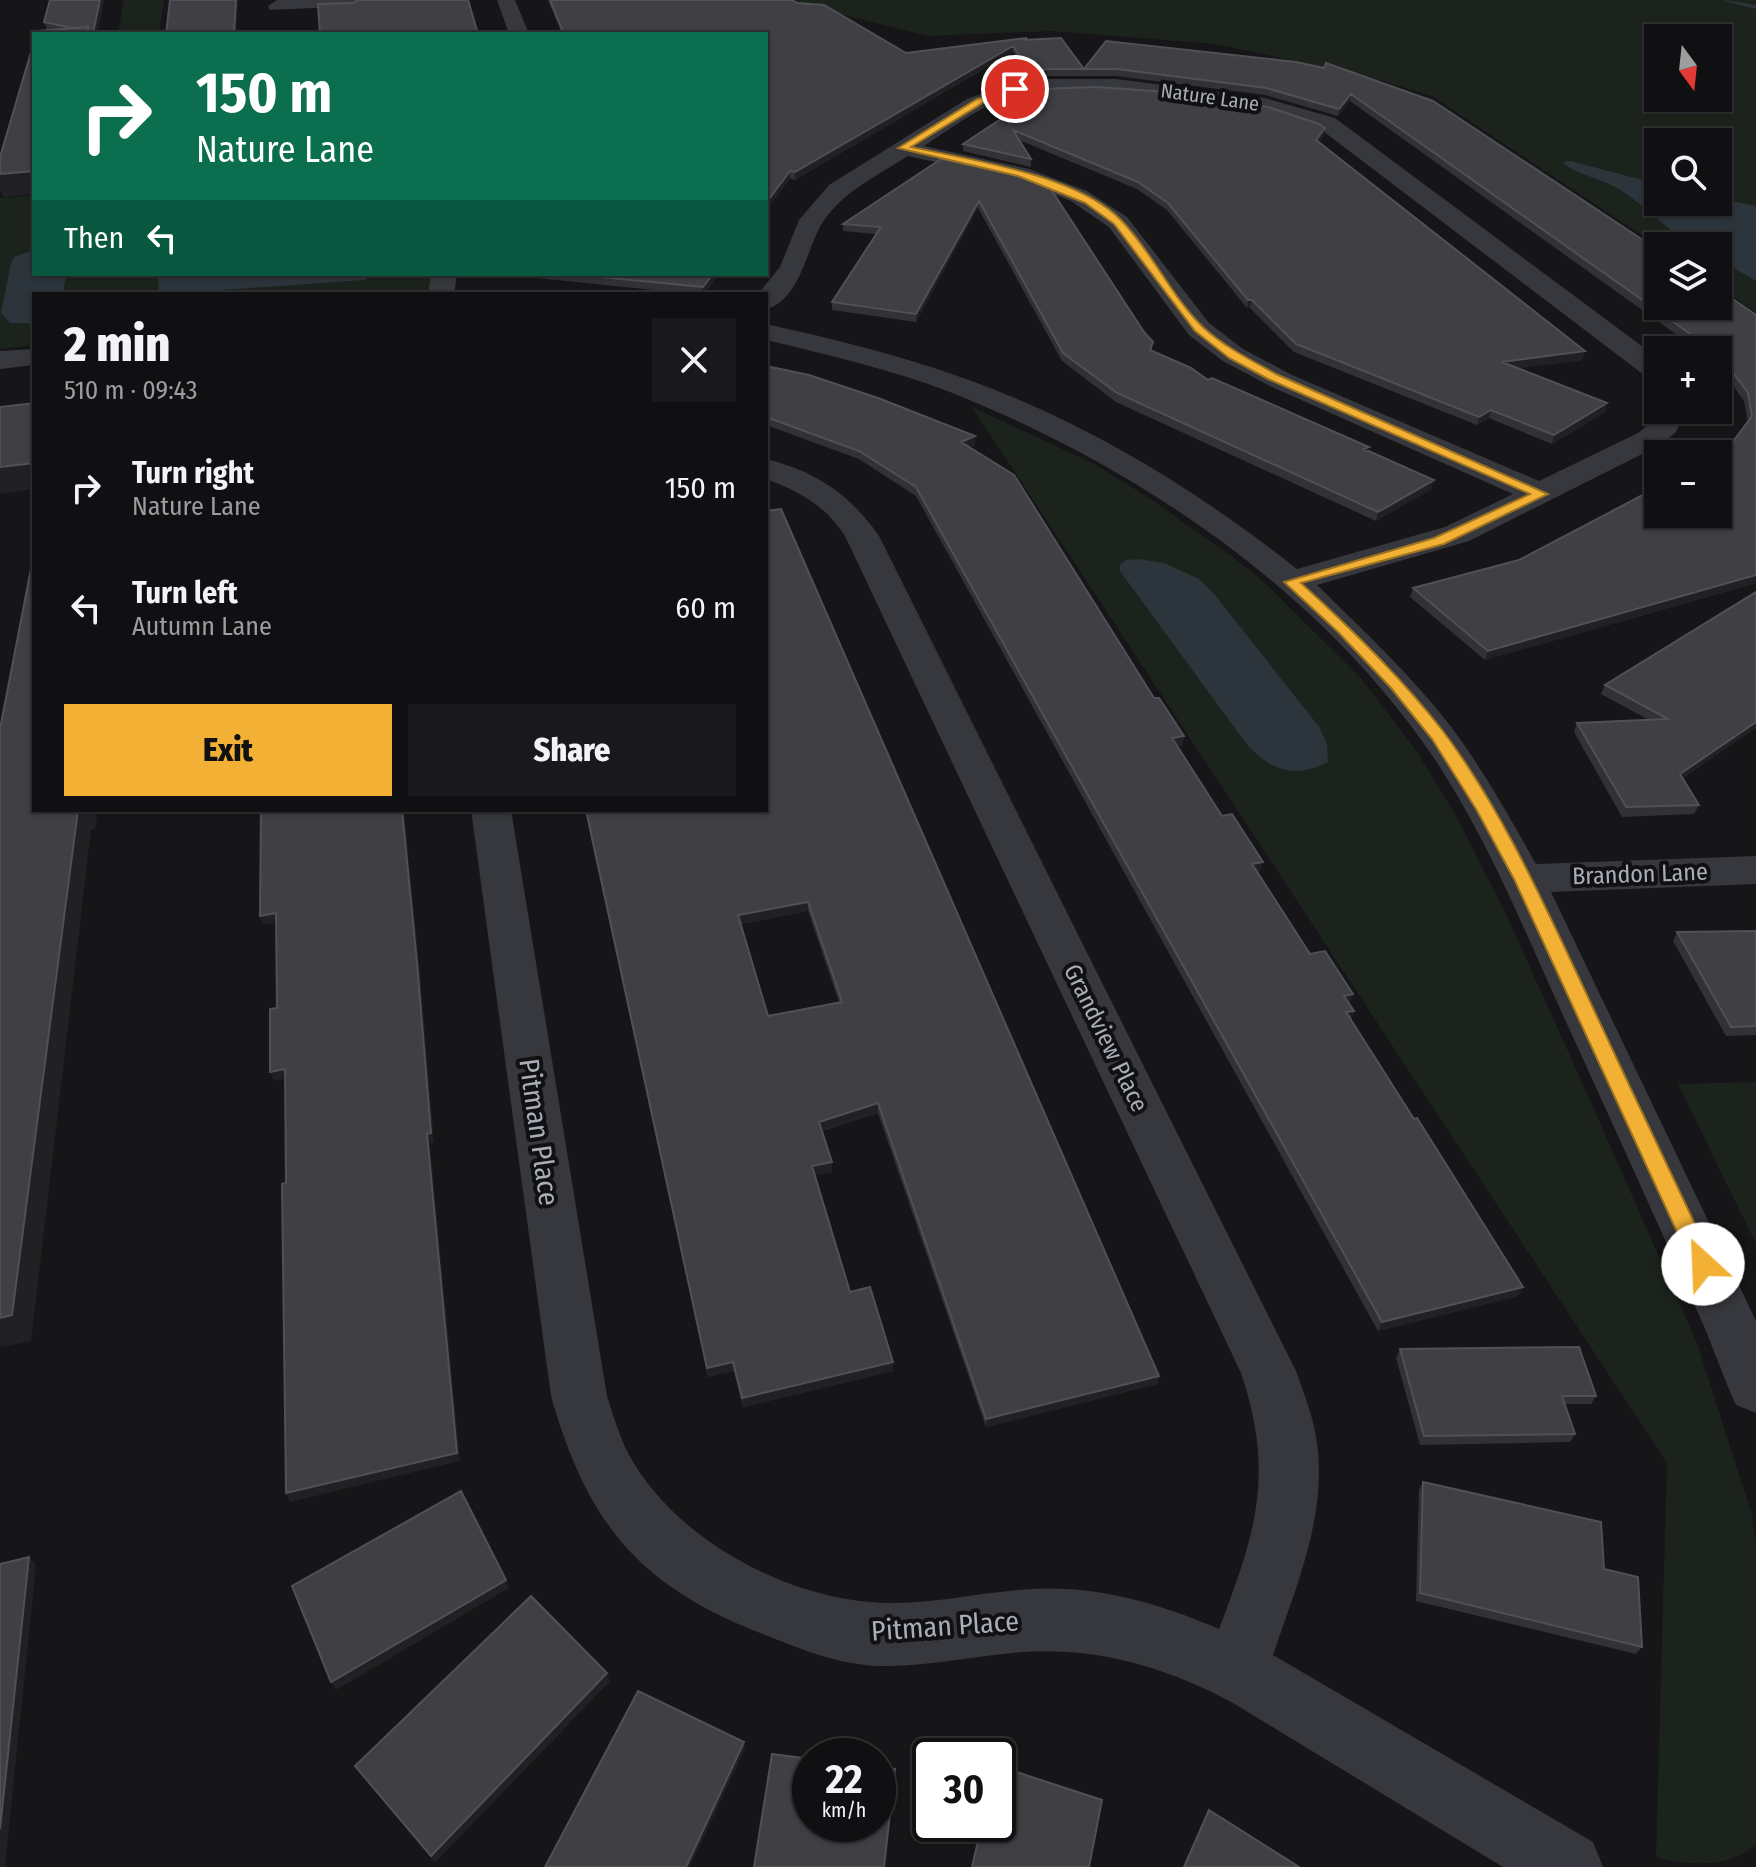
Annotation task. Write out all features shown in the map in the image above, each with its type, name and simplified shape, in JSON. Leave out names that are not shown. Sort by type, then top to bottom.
[{"type":"street","points":[[277,8],[355,0]]},
{"type":"street","points":[[506,0],[518,32]]},
{"type":"street","name":"Nature Lane","points":[[768,299],[792,269],[808,226],[825,201],[844,185],[903,148],[986,98],[1006,91],[1047,85],[1116,85],[1253,102],[1293,110],[1322,121],[1644,361]]},
{"type":"street","points":[[903,148],[1021,174],[1088,201],[1118,222],[1199,329],[1233,355],[1272,376],[1541,494]]},
{"type":"street","points":[[768,332],[840,348],[918,371],[1062,431],[1120,461],[1191,505],[1291,582],[1370,656],[1438,736],[1523,879],[1728,1319],[1756,1387]]},
{"type":"street","points":[[0,360],[32,357]]},
{"type":"street","points":[[1291,582],[1439,541],[1649,439],[1666,424]]},
{"type":"street","name":"Grandview Place","points":[[768,469],[826,494],[850,517],[862,536],[1268,1371],[1288,1446],[1285,1515],[1277,1551],[1236,1669]]},
{"type":"street","name":"Pitman Place","points":[[491,812],[579,1396],[598,1453],[636,1519],[656,1541],[726,1588],[780,1610],[844,1629],[874,1634],[1029,1620],[1090,1622],[1167,1640],[1236,1669],[1568,1867]]},
{"type":"street","name":"Brandon Lane","points":[[1523,879],[1756,870]]},
{"type":"shaded area","points":[[124,0],[164,0],[159,32],[118,32]]},
{"type":"shaded area","points":[[784,0],[1756,0],[1756,313],[1732,296],[1732,232],[1644,232],[1644,237],[1432,96],[1376,79],[1216,44],[1051,31],[928,36]]},
{"type":"shaded area","points":[[1570,161],[1644,180],[1644,208],[1626,193],[1563,162]]},
{"type":"shaded area","points":[[32,195],[32,276],[433,276],[429,292],[32,292],[32,345],[0,349],[0,198]]},
{"type":"shaded area","points":[[1732,201],[1756,206],[1756,281],[1732,267],[1732,232],[1674,232],[1654,216],[1732,216]]},
{"type":"shaded area","points":[[32,251],[32,276],[66,276],[63,292],[32,292],[32,323],[10,323],[1,313],[14,257]]},
{"type":"shaded area","points":[[158,276],[372,276],[365,280],[159,292]]},
{"type":"shaded area","points":[[972,407],[1094,464],[1146,496],[1267,585],[1359,676],[1415,749],[1456,815],[1507,916],[1697,1343],[1752,1515],[1756,1544],[1756,1844],[1747,1852],[1710,1863],[1656,1857],[1667,1463]]},
{"type":"shaded area","points":[[1126,560],[1164,563],[1199,579],[1215,595],[1320,728],[1327,745],[1328,762],[1305,770],[1285,770],[1267,762],[1248,746],[1120,571],[1120,565]]},
{"type":"shaded area","points":[[1756,1082],[1756,1244],[1678,1084]]},
{"type":"building","points":[[50,0],[100,0],[93,32],[89,32],[88,27],[72,28],[44,22]]},
{"type":"building","points":[[170,0],[236,0],[234,32],[166,32]]},
{"type":"building","points":[[358,0],[468,0],[477,32],[320,32],[318,4],[354,3]]},
{"type":"building","points":[[550,0],[792,0],[824,5],[906,53],[1027,38],[1023,40],[1061,38],[1084,69],[1047,69],[1030,73],[1013,46],[795,172],[790,171],[768,200],[768,32],[563,32]]},
{"type":"building","points":[[88,27],[87,32],[37,31]]},
{"type":"building","points":[[1106,41],[1296,62],[1324,68],[1326,63],[1433,101],[1644,241],[1644,301],[1351,94],[1339,109],[1266,88],[1117,69],[1084,69]]},
{"type":"building","points":[[32,49],[32,171],[0,174],[0,157]]},
{"type":"building","points":[[1096,87],[1167,92],[1268,107],[1319,124],[1325,128],[1316,140],[1585,351],[1502,362],[1607,403],[1554,435],[1491,410],[1479,417],[1296,344],[1252,300],[1248,300],[1168,203],[1138,182],[1013,130],[1031,159],[963,144],[1042,92],[1041,89]]},
{"type":"building","points":[[941,159],[1014,175],[1050,188],[1153,342],[1150,350],[1191,368],[1208,380],[1212,378],[1369,447],[1364,449],[1434,480],[1378,512],[1117,393],[1063,353],[979,201],[916,314],[832,302],[881,227],[843,224]]},
{"type":"building","points":[[590,276],[711,276],[703,287]]},
{"type":"building","points":[[1732,299],[1756,315],[1756,575],[1488,651],[1413,588],[1519,560],[1644,494],[1644,528],[1732,528],[1732,443],[1752,416],[1748,393],[1732,371],[1732,336],[1693,336],[1671,320],[1732,320]]},
{"type":"building","points":[[768,366],[809,375],[878,398],[975,436],[961,442],[1014,475],[1154,698],[1159,698],[1184,736],[1172,738],[1222,816],[1232,814],[1263,862],[1252,864],[1310,954],[1325,951],[1353,994],[1344,996],[1354,1011],[1346,1012],[1523,1287],[1382,1322],[916,487],[859,451],[768,418]]},
{"type":"building","points":[[32,403],[32,463],[0,467],[0,407]]},
{"type":"building","points":[[781,509],[1159,1376],[986,1419],[878,1103],[819,1122],[832,1162],[812,1166],[850,1292],[870,1287],[893,1362],[742,1398],[733,1362],[707,1368],[586,812],[768,812],[768,511]],"holes":[[[808,902],[842,1002],[768,1016],[738,915]]]},
{"type":"building","points":[[32,563],[32,812],[78,812],[12,1315],[0,1318],[0,729]]},
{"type":"building","points":[[1756,592],[1756,722],[1680,774],[1699,805],[1626,807],[1577,723],[1668,719],[1605,685]]},
{"type":"building","points":[[261,812],[402,812],[431,1133],[427,1134],[457,1453],[286,1493],[282,1184],[286,1183],[285,1069],[270,1072],[270,1009],[277,1008],[276,913],[260,916]]},
{"type":"building","points":[[1756,931],[1756,1026],[1731,1027],[1677,932]]},
{"type":"building","points":[[1579,1347],[1596,1396],[1562,1396],[1575,1434],[1424,1436],[1400,1349]]},
{"type":"building","points":[[1423,1482],[1601,1522],[1604,1569],[1638,1577],[1642,1647],[1420,1593]]},
{"type":"building","points":[[461,1491],[506,1580],[331,1682],[292,1586]]},
{"type":"building","points":[[29,1557],[0,1829],[0,1564]]},
{"type":"building","points":[[531,1596],[607,1673],[431,1856],[355,1766]]},
{"type":"building","points":[[638,1691],[744,1742],[686,1867],[545,1867]]},
{"type":"building","points":[[772,1754],[792,1757],[792,1842],[887,1842],[884,1867],[754,1867]]},
{"type":"building","points":[[1016,1772],[1102,1800],[1089,1867],[972,1867],[978,1842],[1016,1842]]},
{"type":"building","points":[[1209,1810],[1299,1867],[1184,1867]]},
{"type":"waterway","points":[[1727,0],[1756,7]]},
{"type":"route","points":[[1015,89],[980,101],[903,148],[988,165],[1068,190],[1118,222],[1199,329],[1242,361],[1541,494],[1473,528],[1439,541],[1291,582],[1343,629],[1397,685],[1461,770],[1523,879],[1703,1264]]}]
